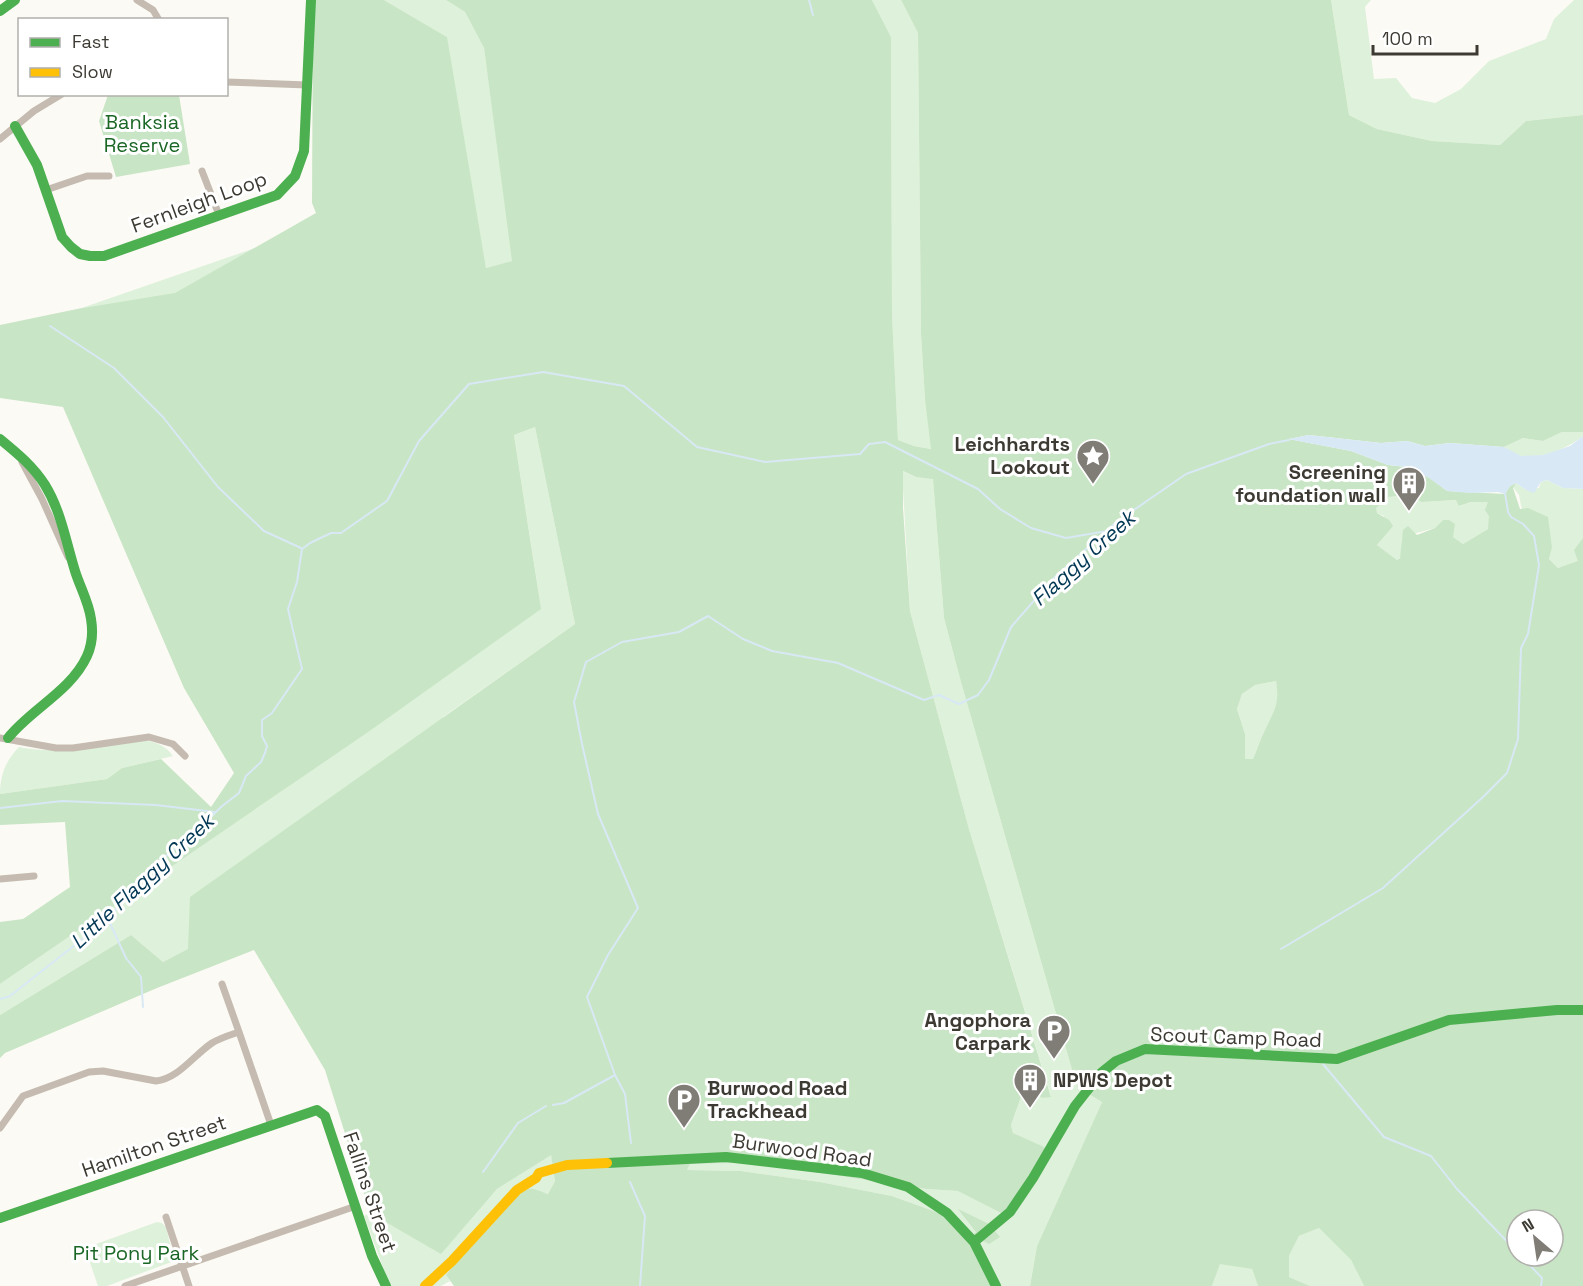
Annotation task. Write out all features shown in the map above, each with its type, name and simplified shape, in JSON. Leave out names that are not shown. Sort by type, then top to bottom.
[{"type":"main road","points":[[0,11],[15,0]]},
{"type":"main road","name":"Fernleigh Loop","points":[[15,126],[27,141],[34,157],[62,237],[70,248],[90,258],[104,256],[277,195],[291,182],[300,166],[304,151],[311,0]]},
{"type":"main road","points":[[0,439],[37,474],[48,492],[70,548],[91,621],[87,655],[71,677],[4,738]]},
{"type":"main road","name":"Scout Camp Road","points":[[975,1242],[1010,1212],[1072,1111],[1101,1072],[1123,1057],[1145,1049],[1337,1059],[1449,1020],[1557,1010],[1583,1010]]},
{"type":"main road","name":"Hamilton Street","points":[[0,1218],[314,1110],[321,1111]]},
{"type":"main road","name":"Fallins Street","points":[[321,1111],[325,1116],[372,1256],[386,1286]]},
{"type":"main road","name":"Burwood Road","points":[[425,1286],[442,1271],[517,1190],[536,1178],[539,1173],[559,1167],[585,1164],[726,1157],[862,1173],[908,1187],[946,1213],[975,1242],[996,1286]]},
{"type":"street","points":[[137,0],[153,10],[158,18]]},
{"type":"street","points":[[228,82],[307,85]]},
{"type":"street","points":[[0,139],[34,111],[59,96]]},
{"type":"street","points":[[202,171],[219,215]]},
{"type":"street","points":[[46,190],[87,176],[108,176]]},
{"type":"street","points":[[4,738],[56,748],[74,748],[149,737],[172,744],[185,756]]},
{"type":"street","points":[[0,879],[34,876]]},
{"type":"street","points":[[222,984],[271,1125]]},
{"type":"street","points":[[0,1128],[19,1101],[29,1093],[96,1071],[156,1081],[164,1080],[214,1042],[239,1032]]},
{"type":"street","points":[[125,1286],[356,1206]]},
{"type":"street","points":[[166,1217],[189,1286]]},
{"type":"green space","points":[[313,0],[384,0],[447,37],[486,268],[512,261],[484,48],[465,12],[446,0],[872,0],[891,37],[892,314],[898,440],[931,449],[921,334],[918,33],[901,0],[1331,0],[1349,115],[1377,129],[1432,141],[1500,145],[1526,121],[1583,115],[1583,432],[1562,432],[1543,441],[1523,438],[1504,447],[1450,443],[1425,446],[1407,441],[1381,443],[1309,435],[1289,439],[1351,451],[1388,465],[1406,467],[1430,478],[1447,491],[1505,494],[1510,486],[1516,483],[1513,488],[1520,509],[1528,508],[1548,517],[1552,548],[1549,559],[1558,568],[1578,561],[1574,550],[1583,538],[1583,1286],[1364,1286],[1351,1260],[1319,1228],[1299,1236],[1289,1256],[1289,1277],[1310,1286],[1258,1286],[1252,1269],[1220,1264],[1212,1286],[1030,1286],[1037,1246],[1102,1102],[1077,1087],[961,682],[944,618],[933,479],[916,477],[903,471],[903,508],[910,611],[969,829],[1051,1097],[1042,1098],[1032,1091],[1022,1094],[1011,1125],[1013,1133],[1044,1147],[1049,1157],[1003,1214],[958,1191],[926,1189],[741,1163],[690,1164],[687,1170],[741,1171],[820,1182],[892,1196],[961,1221],[974,1234],[976,1232],[958,1209],[989,1224],[1000,1237],[989,1244],[983,1241],[980,1243],[1002,1286],[454,1286],[446,1275],[499,1212],[522,1192],[530,1189],[548,1194],[555,1181],[551,1155],[497,1189],[441,1254],[370,1213],[325,1070],[254,950],[157,988],[5,1053],[0,1058],[0,1015],[131,935],[163,962],[188,949],[190,897],[575,624],[535,427],[514,435],[541,609],[371,730],[0,984],[0,922],[23,919],[70,887],[65,822],[0,825],[0,794],[107,779],[122,768],[161,759],[211,807],[234,773],[184,688],[63,407],[0,398],[0,325],[77,309],[175,293],[316,213],[312,203]],"holes":[[[1411,493],[1416,494],[1418,500],[1422,502],[1456,500],[1459,506],[1471,502],[1488,502],[1485,510],[1489,516],[1488,529],[1463,544],[1453,537],[1455,524],[1449,520],[1443,520],[1435,528],[1417,535],[1408,526],[1403,530],[1400,558],[1397,560],[1377,545],[1393,526],[1389,520],[1377,513],[1376,508],[1389,497],[1398,496],[1406,503],[1410,502]],[[1276,681],[1277,702],[1273,713],[1253,759],[1245,759],[1245,734],[1237,709],[1242,694],[1255,685]]]},
{"type":"green space","points":[[384,0],[446,0],[465,12],[484,48],[513,261],[486,268],[470,181],[541,608],[514,435],[535,427],[575,624],[443,717],[443,727],[189,949],[163,962],[131,935],[0,1015],[0,984],[286,788],[47,320],[307,230],[447,37]]},
{"type":"green space","points":[[872,0],[901,0],[918,33],[921,334],[925,400],[932,449],[898,440],[892,314],[891,37]]},
{"type":"green space","points":[[1331,0],[1371,0],[1365,7],[1374,79],[1396,78],[1412,98],[1435,103],[1461,89],[1489,61],[1546,39],[1554,19],[1574,0],[1583,0],[1583,115],[1526,121],[1500,145],[1432,141],[1377,129],[1349,115]]},
{"type":"green space","name":"Banksia Reserve","points":[[108,96],[179,96],[190,164],[116,177],[99,121]]},
{"type":"green space","points":[[1562,432],[1583,432],[1583,436],[1562,449],[1545,455],[1529,457],[1514,454],[1504,447],[1523,438],[1543,441]]},
{"type":"green space","points":[[902,471],[916,477],[933,478],[944,618],[961,682],[1077,1087],[1102,1102],[1037,1246],[1030,1286],[1002,1286],[980,1243],[983,1240],[989,1244],[962,1216],[977,1232],[974,1234],[961,1221],[892,1196],[820,1182],[741,1171],[687,1170],[690,1164],[740,1163],[926,1189],[959,1191],[1003,1214],[1043,1147],[1013,1133],[1011,1125],[1022,1094],[1032,1091],[1042,1098],[1051,1096],[969,829],[910,611]]},
{"type":"green space","points":[[1547,480],[1563,488],[1583,489],[1583,561],[1558,568],[1549,559],[1552,548],[1523,511],[1519,495],[1513,487],[1516,483],[1526,490],[1539,488],[1541,482]]},
{"type":"green space","points":[[1411,492],[1416,494],[1422,502],[1457,500],[1460,506],[1471,502],[1488,502],[1490,526],[1463,544],[1453,537],[1443,520],[1435,528],[1402,537],[1402,553],[1397,560],[1377,545],[1385,535],[1384,516],[1377,513],[1375,508],[1389,497],[1398,496],[1406,503]]},
{"type":"green space","points":[[1276,681],[1278,697],[1276,708],[1253,759],[1245,759],[1245,734],[1237,709],[1242,694],[1255,685]]},
{"type":"green space","points":[[145,740],[161,745],[173,756],[122,768],[107,779],[0,794],[5,768],[19,747],[66,750]]},
{"type":"green space","points":[[551,1154],[555,1181],[548,1194],[530,1189],[480,1234],[446,1275],[450,1281],[441,1286],[390,1286],[364,1216],[370,1213],[441,1253],[497,1189]]},
{"type":"green space","name":"Pit Pony Park","points":[[157,1222],[166,1227],[174,1261],[107,1286],[98,1286],[85,1248]]},
{"type":"green space","points":[[1319,1228],[1351,1260],[1364,1286],[1310,1286],[1289,1277],[1289,1256],[1299,1236]]},
{"type":"green space","points":[[1220,1263],[1252,1269],[1258,1286],[1212,1286]]},
{"type":"water","points":[[1309,435],[1381,443],[1407,441],[1425,446],[1450,443],[1504,447],[1521,456],[1543,455],[1570,446],[1583,436],[1583,489],[1563,488],[1547,480],[1541,482],[1534,493],[1516,483],[1510,486],[1505,494],[1447,491],[1429,478],[1406,467],[1388,465],[1351,451],[1288,439]]},
{"type":"waterway","points":[[809,0],[813,15]]},
{"type":"waterway","points":[[50,326],[114,368],[163,417],[218,487],[264,531],[301,548]]},
{"type":"waterway","name":"Little Flaggy Creek","points":[[0,999],[10,996],[108,919],[151,868],[239,793],[246,776],[261,762],[265,753],[267,746],[262,736],[262,720],[272,713],[302,669],[288,609],[297,582],[302,549],[331,533],[341,533],[387,501],[419,441],[469,384],[543,372],[624,386],[697,447],[765,462],[860,454],[869,444],[885,442],[978,489],[1000,509],[1031,528],[1066,538],[1107,531]]},
{"type":"waterway","name":"Flaggy Creek","points":[[631,1143],[625,1094],[615,1075],[587,997],[608,955],[638,908],[598,814],[582,744],[574,702],[586,662],[622,642],[679,632],[708,616],[743,639],[772,651],[838,663],[924,700],[939,695],[959,704],[978,695],[989,680],[1011,627],[1053,579],[1115,523],[1186,474],[1269,444],[1289,440]]},
{"type":"waterway","points":[[1281,949],[1383,888],[1507,773],[1518,739],[1521,648],[1528,634],[1539,565],[1534,536],[1523,524],[1511,517],[1505,493]]},
{"type":"waterway","points":[[0,808],[62,801],[156,805],[215,812]]},
{"type":"waterway","points":[[108,919],[126,958],[141,977],[143,1007]]},
{"type":"waterway","points":[[1323,1064],[1384,1137],[1431,1156],[1457,1189],[1505,1239]]},
{"type":"waterway","points":[[553,1105],[564,1103],[615,1075]]},
{"type":"waterway","points":[[483,1172],[518,1123],[546,1106]]},
{"type":"waterway","name":"Flaggy Creek","points":[[630,1182],[645,1216],[640,1286]]},
{"type":"waterway","points":[[1532,1268],[1542,1278],[1541,1286]]},
{"type":"traffic: fast","points":[[0,11],[15,0]]},
{"type":"traffic: fast","points":[[15,126],[37,165],[62,237],[80,254],[104,256],[277,195],[295,176],[304,151],[311,0]]},
{"type":"traffic: fast","points":[[0,439],[30,466],[51,495],[88,607],[92,628],[89,652],[71,680],[8,738]]},
{"type":"traffic: fast","points":[[974,1242],[1010,1212],[1033,1178],[1075,1106],[1101,1073],[1116,1061],[1145,1049],[1337,1059],[1449,1020],[1557,1010],[1583,1010]]},
{"type":"traffic: fast","points":[[0,1218],[317,1110],[325,1116],[372,1256],[386,1286]]},
{"type":"traffic: fast","points":[[607,1163],[726,1157],[862,1173],[908,1187],[947,1213],[974,1242],[996,1286]]},
{"type":"traffic: slow","points":[[425,1286],[452,1261],[517,1190],[536,1178],[539,1173],[567,1165],[607,1163]]},
{"type":"place","name":"Leichhardts Lookout","points":[[1093,485]]},
{"type":"place","name":"Screening foundation wall","points":[[1409,512]]},
{"type":"place","name":"Angophora Carpark","points":[[1054,1060]]},
{"type":"place","name":"NPWS Depot","points":[[1030,1109]]},
{"type":"place","name":"Burwood Road Trackhead","points":[[684,1129]]}]
